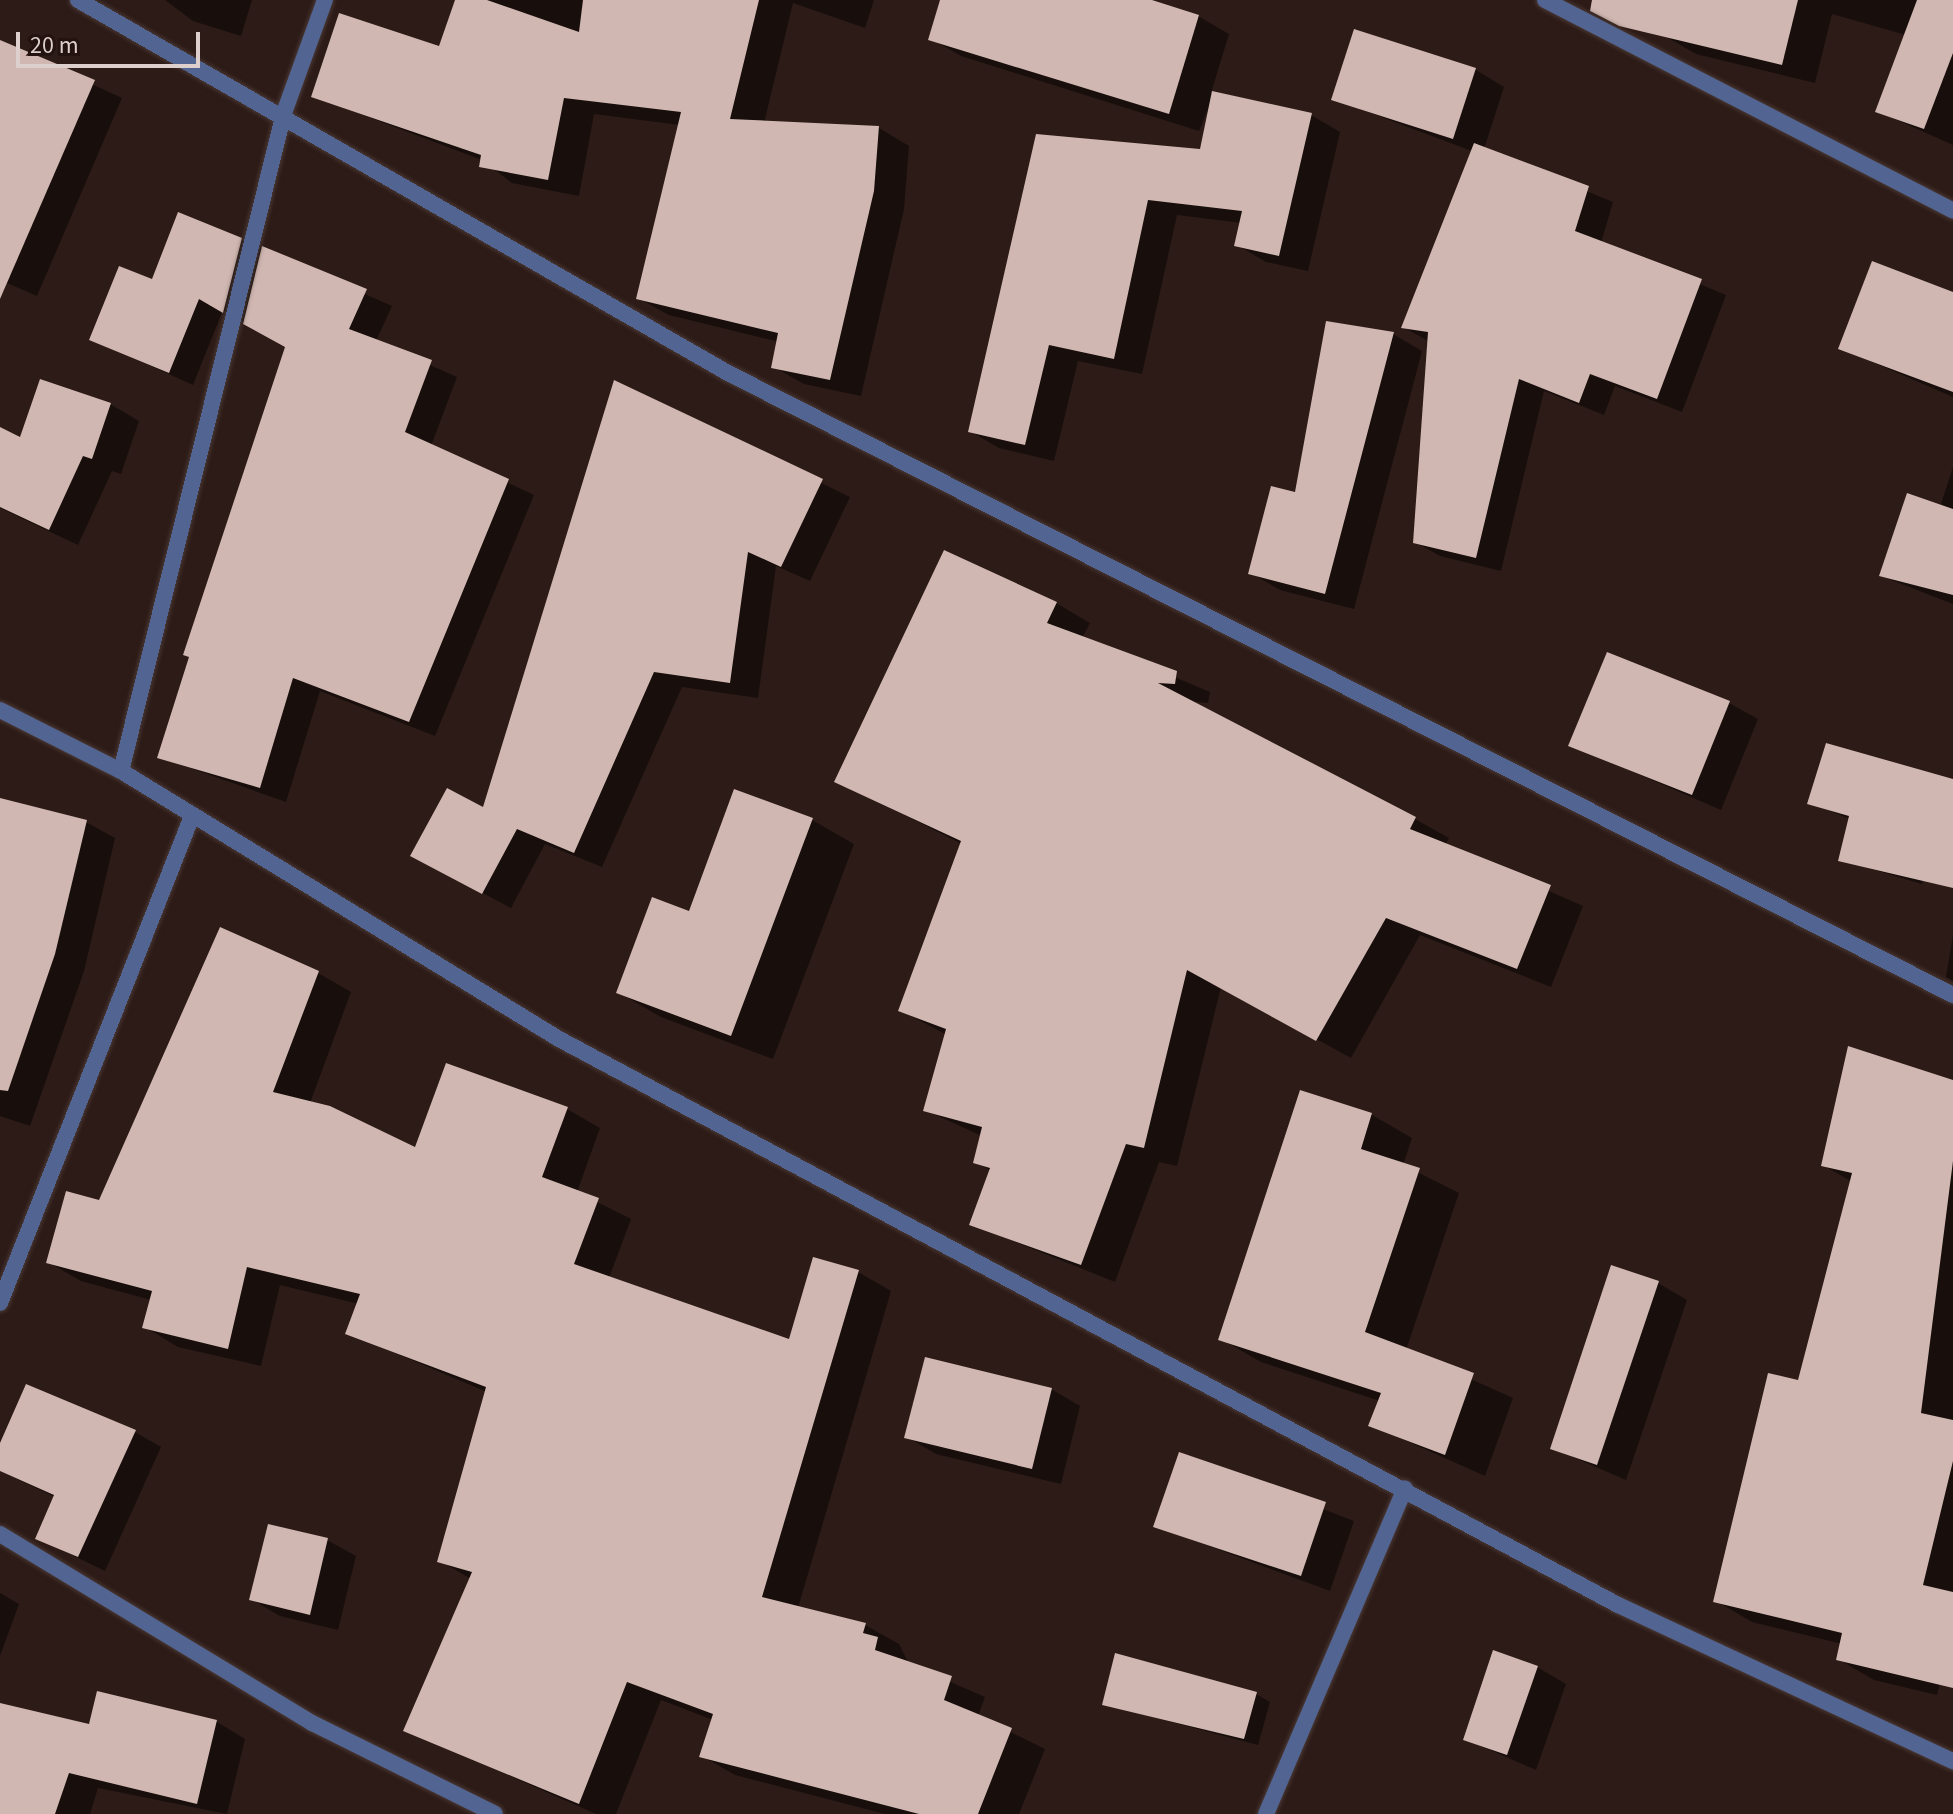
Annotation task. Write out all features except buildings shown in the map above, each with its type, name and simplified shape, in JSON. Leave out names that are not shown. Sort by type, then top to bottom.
[{"type":"street","points":[[78,0],[284,113],[728,373],[1953,995]]},
{"type":"street","points":[[121,771],[284,113],[325,0]]},
{"type":"street","points":[[1545,0],[1953,211]]},
{"type":"street","points":[[0,710],[121,771],[559,1039],[1405,1488],[1618,1605],[1953,1761]]},
{"type":"street","points":[[0,1303],[192,816]]},
{"type":"street","points":[[1266,1814],[1405,1488]]},
{"type":"street","points":[[0,1534],[312,1723],[495,1814]]}]
